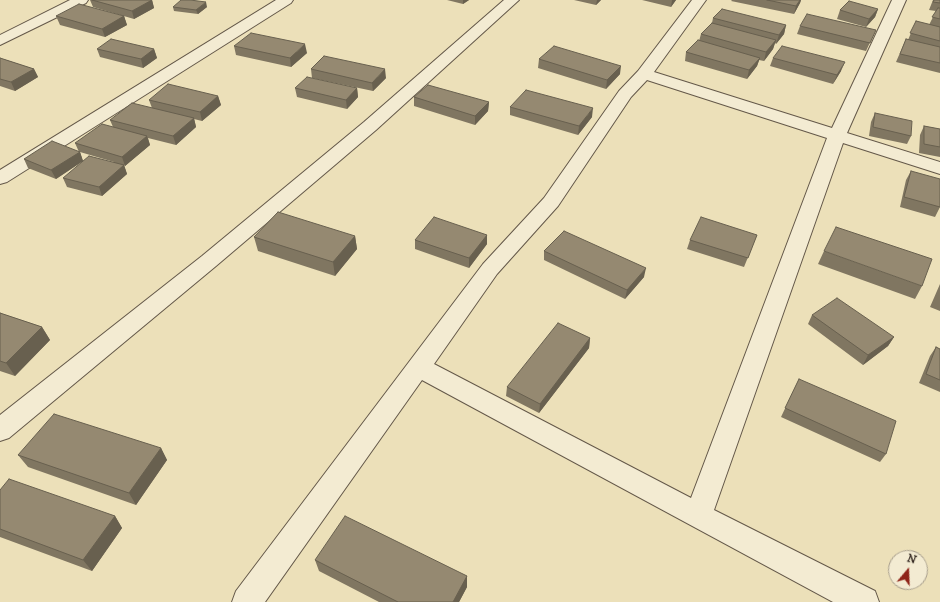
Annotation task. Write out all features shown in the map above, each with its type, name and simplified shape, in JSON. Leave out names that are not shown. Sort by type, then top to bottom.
[{"type":"street","points":[[0,42],[81,0]]},
{"type":"street","points":[[0,178],[286,0]]},
{"type":"street","points":[[0,430],[209,261],[370,126],[512,0]]},
{"type":"street","points":[[247,602],[490,269],[551,202],[625,94],[644,74],[699,0]]},
{"type":"street","points":[[698,516],[837,135],[899,0]]},
{"type":"street","points":[[644,74],[940,168]]},
{"type":"street","points":[[418,367],[698,516],[864,602]]},
{"type":"building","points":[[92,0],[152,0],[132,11]]},
{"type":"building","points":[[181,0],[206,2],[196,10],[173,7]]},
{"type":"building","points":[[767,0],[800,0],[796,6]]},
{"type":"building","points":[[934,0],[940,0],[940,3],[933,2]]},
{"type":"building","points":[[849,1],[878,9],[869,19],[840,10]]},
{"type":"building","points":[[79,4],[124,16],[102,29],[56,16]]},
{"type":"building","points":[[938,8],[940,8],[940,19],[932,17]]},
{"type":"building","points":[[722,9],[786,25],[779,35],[713,18]]},
{"type":"building","points":[[807,14],[876,30],[870,43],[800,26]]},
{"type":"building","points":[[916,21],[940,27],[940,41],[910,33]]},
{"type":"building","points":[[712,23],[776,40],[766,52],[701,34]]},
{"type":"building","points":[[251,33],[305,44],[290,58],[234,46]]},
{"type":"building","points":[[111,39],[154,49],[141,59],[97,49]]},
{"type":"building","points":[[906,39],[940,47],[940,63],[900,54]]},
{"type":"building","points":[[698,40],[760,58],[749,70],[686,52]]},
{"type":"building","points":[[554,46],[621,66],[607,80],[539,59]]},
{"type":"building","points":[[782,46],[845,62],[837,75],[773,58]]},
{"type":"building","points":[[324,56],[385,69],[372,83],[311,69]]},
{"type":"building","points":[[0,58],[34,69],[11,82],[0,79]]},
{"type":"building","points":[[307,77],[357,88],[346,100],[295,88]]},
{"type":"building","points":[[168,84],[218,96],[200,112],[149,100]]},
{"type":"building","points":[[428,85],[489,102],[475,116],[414,97]]},
{"type":"building","points":[[526,90],[593,108],[579,126],[510,107]]},
{"type":"building","points":[[132,103],[194,118],[173,136],[110,120]]},
{"type":"building","points":[[875,113],[912,121],[911,136],[873,127]]},
{"type":"building","points":[[102,124],[147,136],[122,157],[75,143]]},
{"type":"building","points":[[924,126],[940,129],[940,147],[924,144]]},
{"type":"building","points":[[52,141],[80,152],[51,170],[24,159]]},
{"type":"building","points":[[89,156],[124,165],[99,187],[63,178]]},
{"type":"building","points":[[911,171],[940,179],[940,207],[904,197]]},
{"type":"building","points":[[278,212],[355,236],[333,262],[254,237]]},
{"type":"building","points":[[434,217],[487,235],[469,258],[415,240]]},
{"type":"building","points":[[701,217],[757,235],[748,258],[690,240]]},
{"type":"building","points":[[836,227],[932,259],[922,286],[824,251]]},
{"type":"building","points":[[564,231],[646,268],[627,290],[544,251]]},
{"type":"building","points":[[837,298],[894,337],[868,355],[812,315]]},
{"type":"building","points":[[0,313],[42,327],[6,363],[0,361]]},
{"type":"building","points":[[558,323],[590,338],[540,404],[507,387]]},
{"type":"building","points":[[936,347],[940,349],[940,380],[926,374]]},
{"type":"building","points":[[799,379],[896,421],[886,454],[785,408]]},
{"type":"building","points":[[54,414],[161,448],[129,493],[18,455]]},
{"type":"building","points":[[9,479],[115,516],[83,560],[0,529],[0,490]]},
{"type":"building","points":[[345,516],[467,576],[453,602],[398,602],[315,560]]}]
